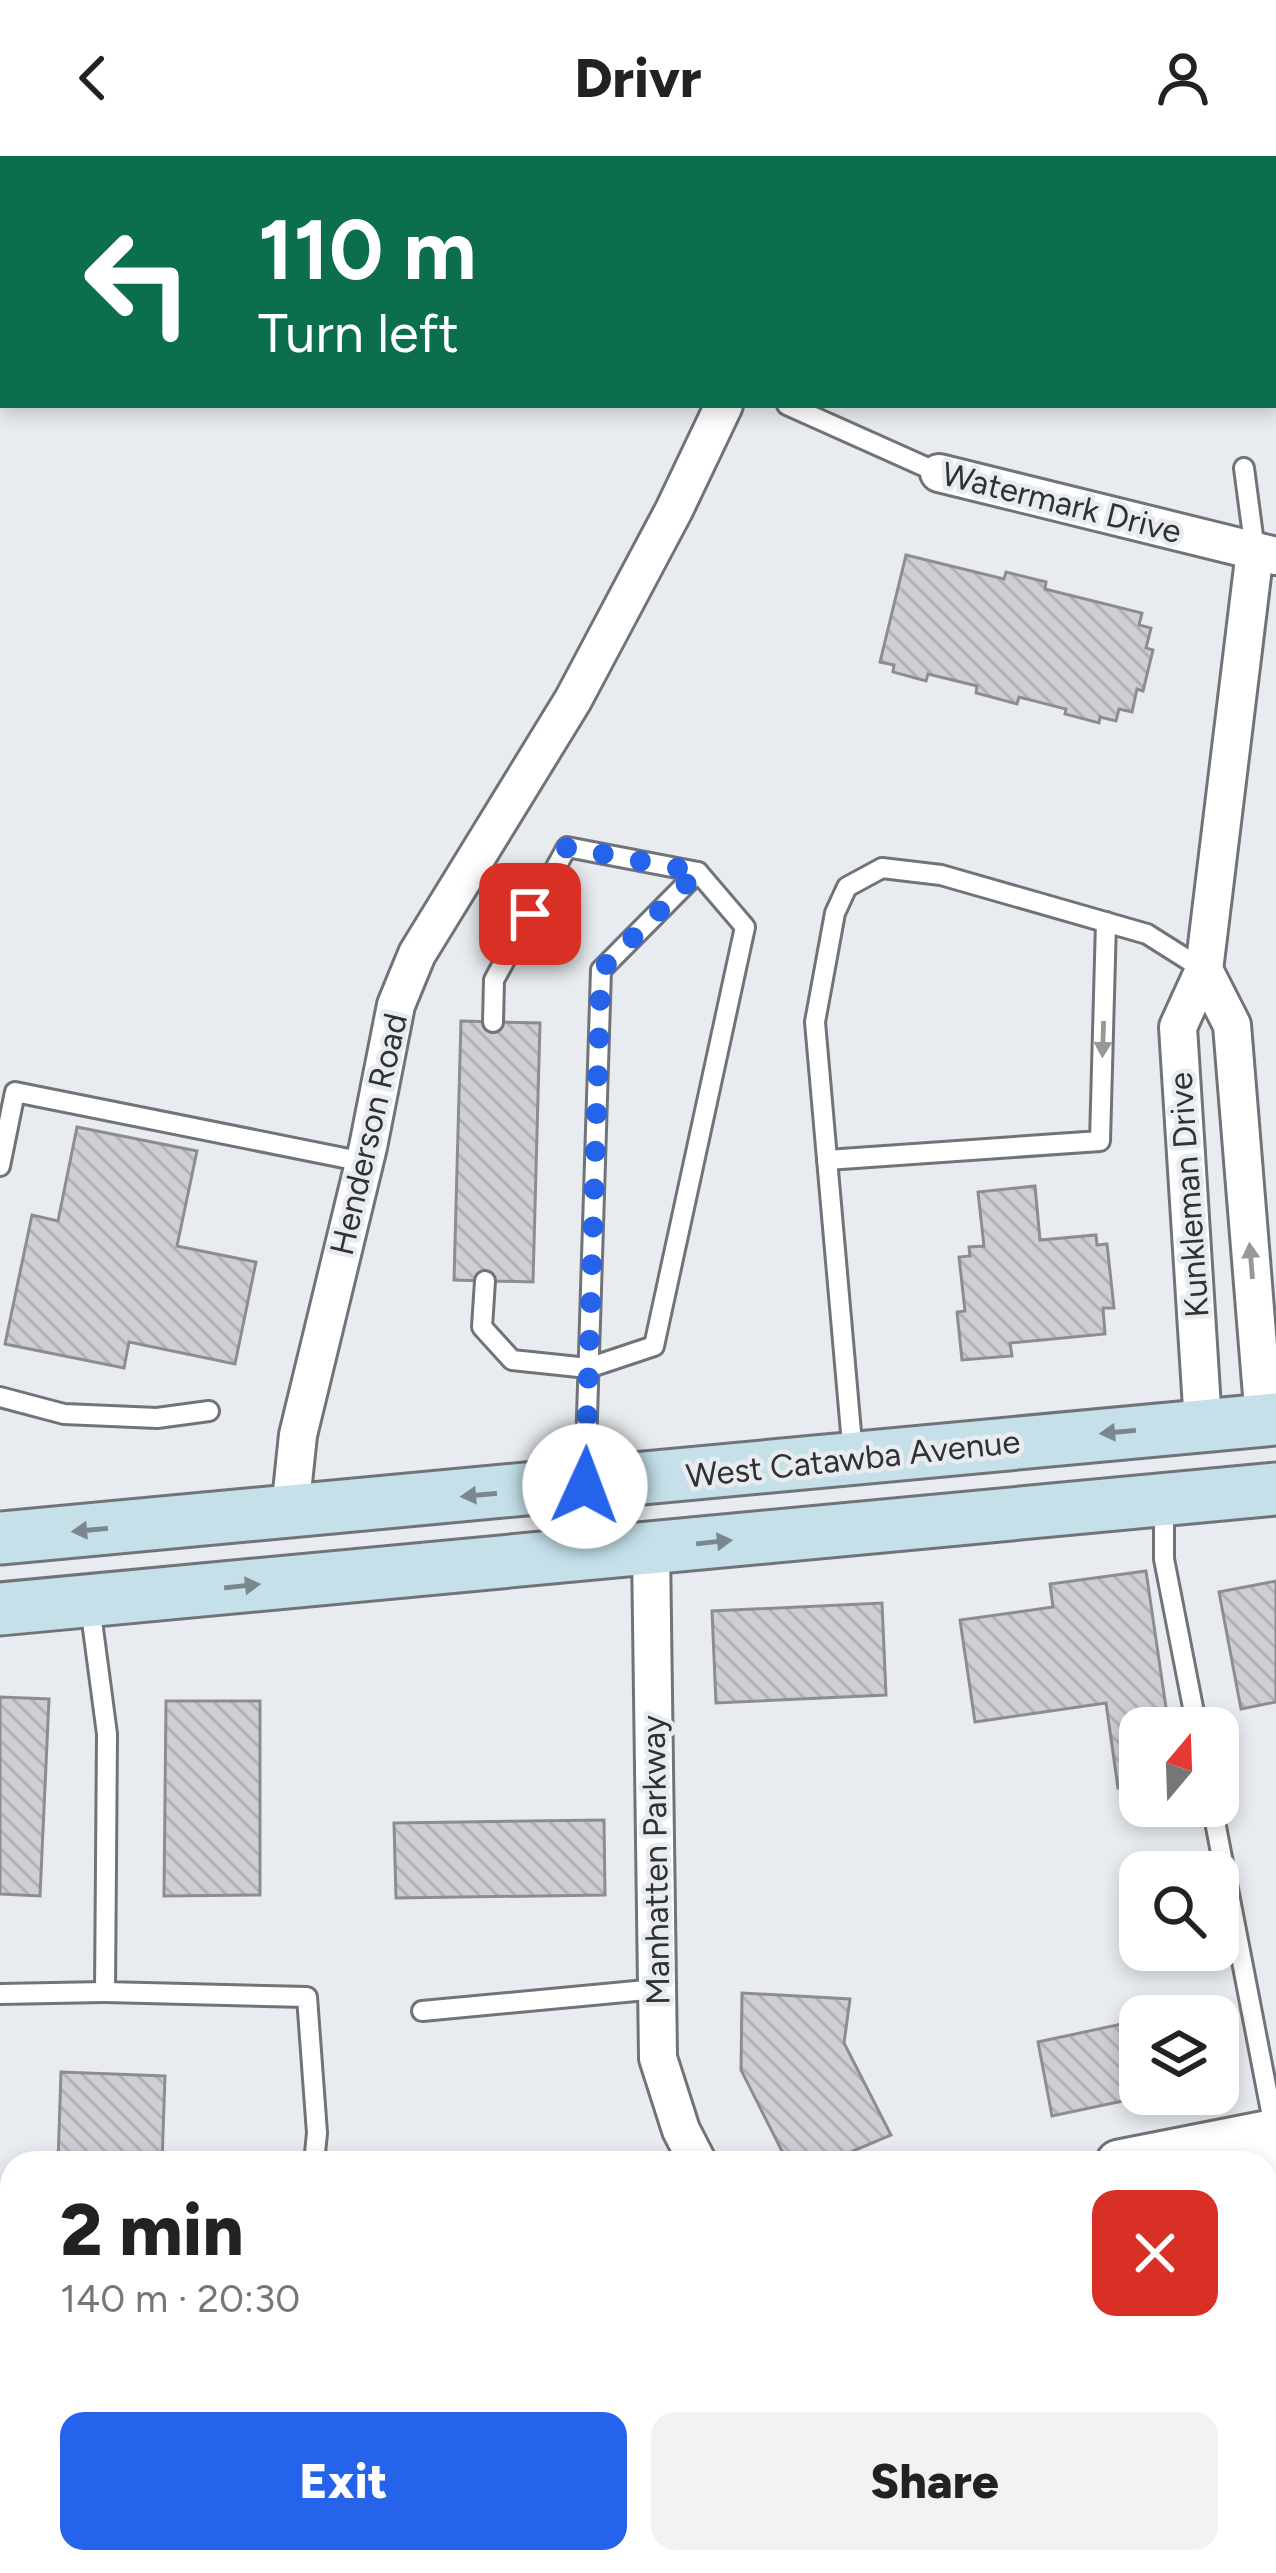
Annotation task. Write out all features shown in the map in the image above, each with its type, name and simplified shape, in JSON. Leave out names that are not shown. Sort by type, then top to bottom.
[{"type":"main road","name":"West Catawba Avenue","points":[[0,1538],[1270,1419]]},
{"type":"main road","points":[[843,1529],[932,1493],[1229,1458],[1253,1445],[1270,1419]]},
{"type":"main road","name":"West Catawba Avenue","points":[[0,1609],[1276,1489]]},
{"type":"street","name":"Henderson Road","points":[[290,1511],[298,1435],[364,1162],[387,1033],[416,954],[573,700],[723,408]]},
{"type":"street","name":"Watermark Drive","points":[[939,473],[1266,554]]},
{"type":"street","name":"Kunkleman Drive","points":[[1202,1424],[1178,1027],[1204,970],[1266,554]]},
{"type":"street","name":"Kunkleman Drive","points":[[1204,970],[1232,1025],[1270,1419]]},
{"type":"street","name":"Manhatten Parkway","points":[[651,1548],[658,2058],[692,2151]]},
{"type":"street","points":[[1179,2151],[1275,2132]]},
{"type":"lane","name":"Watermark Drive","points":[[794,408],[939,473]]},
{"type":"lane","points":[[1244,468],[1266,554]]},
{"type":"lane","points":[[485,1281],[482,1327],[512,1360],[588,1368],[654,1346],[745,927],[698,872],[567,847],[494,980],[493,1022]]},
{"type":"lane","points":[[853,1456],[815,1022],[835,913],[847,887],[882,868],[941,875],[1147,934],[1204,970]]},
{"type":"lane","points":[[585,1486],[601,970],[698,872]]},
{"type":"lane","points":[[827,1160],[1100,1142],[1106,922]]},
{"type":"lane","points":[[0,1166],[15,1092],[364,1162]]},
{"type":"lane","points":[[0,1397],[64,1414],[157,1418],[209,1411]]},
{"type":"lane","points":[[1165,1500],[1164,1559],[1192,1707]]},
{"type":"lane","points":[[89,1601],[107,1734],[104,1992]]},
{"type":"lane","points":[[1216,1827],[1275,2132]]},
{"type":"lane","points":[[422,2011],[657,1989]]},
{"type":"lane","points":[[0,1994],[307,1997],[315,2151]]},
{"type":"building","points":[[906,555],[1004,579],[1006,572],[1046,582],[1045,589],[1142,613],[1139,625],[1151,628],[1146,648],[1153,650],[1143,691],[1137,689],[1132,712],[1119,709],[1116,721],[1100,717],[1099,723],[1019,697],[1017,704],[976,693],[977,686],[928,674],[926,681],[893,672],[894,665],[880,662]]},
{"type":"building","points":[[461,1021],[540,1023],[533,1282],[454,1280]]},
{"type":"building","points":[[77,1127],[197,1151],[177,1246],[256,1262],[235,1364],[129,1342],[124,1368],[5,1344],[32,1215],[58,1221]]},
{"type":"building","points":[[1035,1186],[1040,1240],[1096,1235],[1097,1245],[1107,1244],[1114,1308],[1103,1308],[1105,1334],[1010,1343],[1012,1356],[962,1360],[957,1312],[965,1311],[959,1257],[970,1256],[969,1247],[984,1246],[978,1192]]},
{"type":"building","points":[[1146,1571],[1166,1707],[1119,1707],[1119,1788],[1106,1703],[975,1722],[960,1620],[1053,1607],[1050,1584]]},
{"type":"building","points":[[1276,1581],[1276,1702],[1241,1709],[1219,1592]]},
{"type":"building","points":[[882,1603],[886,1695],[716,1703],[712,1611]]},
{"type":"building","points":[[0,1697],[49,1699],[40,1896],[0,1894]]},
{"type":"building","points":[[166,1701],[260,1701],[260,1895],[164,1896]]},
{"type":"building","points":[[604,1820],[605,1895],[396,1898],[394,1823]]},
{"type":"building","points":[[742,1993],[850,1999],[844,2043],[891,2135],[853,2151],[782,2151],[741,2070]]},
{"type":"building","points":[[1119,2025],[1119,2102],[1052,2116],[1038,2042]]},
{"type":"building","points":[[61,2072],[165,2076],[162,2151],[58,2151]]},
{"type":"route","points":[[530,914],[567,847],[698,872],[601,970],[585,1486]]}]
